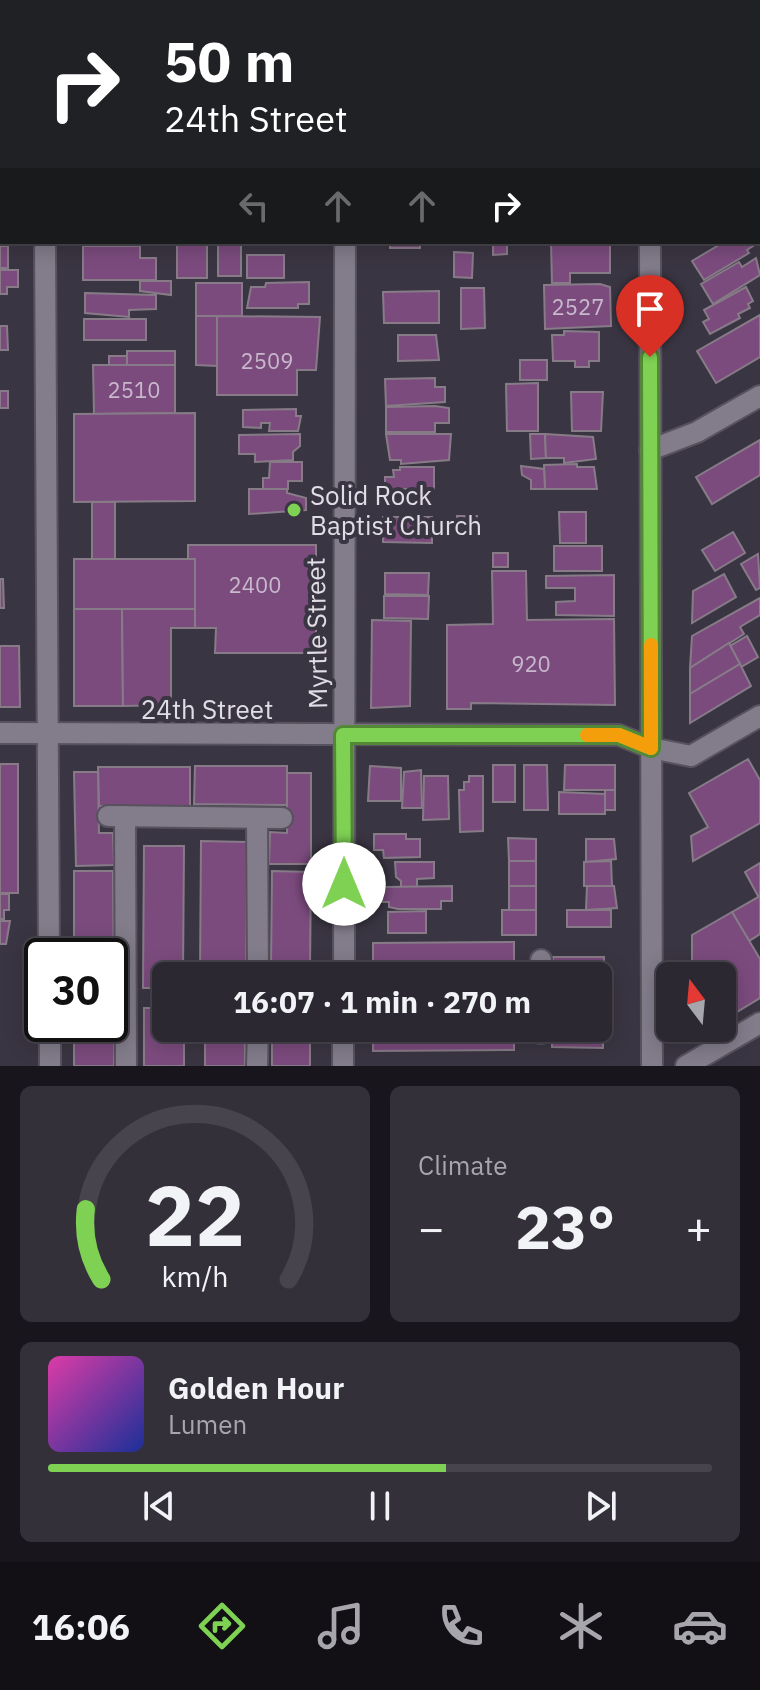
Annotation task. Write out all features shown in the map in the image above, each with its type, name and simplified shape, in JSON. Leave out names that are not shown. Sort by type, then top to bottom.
[{"type":"street","points":[[45,244],[49,938]]},
{"type":"street","name":"Myrtle Street","points":[[344,962],[345,244]]},
{"type":"street","points":[[650,244],[652,1066]]},
{"type":"street","points":[[650,450],[697,432],[760,396]]},
{"type":"street","name":"24th Street","points":[[0,733],[619,735],[651,748],[691,756],[760,716]]},
{"type":"street","points":[[126,1066],[116,816],[282,818]]},
{"type":"street","points":[[257,818],[258,962]]},
{"type":"street","points":[[686,1066],[760,1023]]},
{"type":"street","points":[[50,1042],[50,1066]]},
{"type":"street","points":[[257,1066],[258,1042]]},
{"type":"street","points":[[343,1042],[343,1066]]},
{"type":"building","points":[[85,244],[133,244],[133,245]]},
{"type":"building","points":[[177,244],[207,244],[207,278],[177,278]]},
{"type":"building","points":[[218,244],[241,244],[241,276],[218,276]]},
{"type":"building","points":[[390,244],[420,244],[420,248],[390,248]]},
{"type":"building","points":[[493,244],[507,244],[507,254],[493,255]]},
{"type":"building","points":[[551,244],[610,244],[610,273],[570,273],[570,283],[552,283]]},
{"type":"building","points":[[721,244],[753,246],[747,250],[749,253],[704,280],[692,261]]},
{"type":"building","points":[[0,246],[8,246],[8,268],[0,268]]},
{"type":"building","points":[[83,246],[140,246],[140,258],[156,258],[156,280],[83,280]]},
{"type":"building","points":[[454,252],[473,253],[472,278],[454,277]]},
{"type":"building","points":[[247,255],[284,255],[284,278],[247,278]]},
{"type":"building","points":[[756,258],[760,275],[713,304],[701,284],[739,262],[742,267]]},
{"type":"building","points":[[0,270],[18,270],[18,287],[7,287],[7,294],[0,294]]},
{"type":"building","points":[[140,281],[171,281],[171,295],[140,291]]},
{"type":"building","points":[[309,282],[309,304],[298,304],[298,308],[247,308],[251,287],[265,287],[266,283]]},
{"type":"building","points":[[196,283],[242,283],[242,316],[196,316]]},
{"type":"building","points":[[600,284],[610,287],[611,326],[545,329],[544,285]]},
{"type":"building","points":[[746,287],[753,301],[748,304],[750,308],[738,314],[740,318],[710,334],[703,322],[709,319],[704,310]]},
{"type":"building","points":[[461,288],[484,288],[485,328],[461,329]]},
{"type":"building","points":[[439,291],[439,323],[384,323],[383,292]]},
{"type":"building","points":[[85,293],[156,295],[156,309],[129,310],[129,317],[85,313]]},
{"type":"building","points":[[760,315],[760,357],[716,383],[697,351]]},
{"type":"building","points":[[196,316],[217,316],[217,366],[196,365]]},
{"type":"building","points":[[217,316],[320,317],[316,370],[297,370],[297,395],[217,395]]},
{"type":"building","points":[[84,319],[146,319],[146,340],[84,340]]},
{"type":"building","points":[[0,326],[7,326],[8,350],[0,350]]},
{"type":"building","points":[[564,331],[599,332],[599,361],[589,361],[589,367],[575,367],[575,361],[553,361],[552,335],[564,335]]},
{"type":"building","points":[[398,335],[436,335],[439,360],[398,361]]},
{"type":"building","points":[[127,351],[175,351],[175,365],[127,365]]},
{"type":"building","points":[[109,356],[127,356],[127,365],[109,365]]},
{"type":"building","points":[[520,360],[547,360],[547,380],[520,380]]},
{"type":"building","points":[[93,365],[175,365],[175,413],[94,414]]},
{"type":"building","points":[[435,378],[435,387],[445,387],[445,402],[386,406],[385,379]]},
{"type":"building","points":[[538,383],[538,431],[507,431],[506,384]]},
{"type":"building","points":[[0,391],[8,391],[8,408],[0,408]]},
{"type":"building","points":[[571,392],[603,392],[601,431],[572,431]]},
{"type":"building","points":[[386,407],[449,408],[449,423],[435,423],[435,432],[386,432]]},
{"type":"building","points":[[296,409],[296,416],[301,416],[298,431],[269,431],[270,423],[261,423],[261,428],[243,427],[243,410]]},
{"type":"building","points":[[195,413],[195,501],[74,502],[74,414]]},
{"type":"building","points":[[300,434],[300,446],[293,452],[293,460],[255,462],[255,454],[239,454],[239,435]]},
{"type":"building","points":[[386,434],[451,434],[449,460],[401,464],[401,460],[390,460]]},
{"type":"building","points":[[530,434],[545,434],[546,458],[531,459]]},
{"type":"building","points":[[545,434],[593,437],[596,459],[564,463],[564,458],[546,458]]},
{"type":"building","points":[[760,440],[760,475],[712,504],[696,477]]},
{"type":"building","points":[[270,462],[302,462],[302,481],[288,481],[288,489],[263,489],[263,478],[269,478]]},
{"type":"building","points":[[577,464],[577,467],[594,467],[597,489],[545,489],[544,465]]},
{"type":"building","points":[[521,466],[544,469],[545,489],[531,489],[531,480],[522,475]]},
{"type":"building","points":[[400,467],[434,467],[434,489],[385,489],[385,477],[394,477],[393,470],[400,470]]},
{"type":"building","points":[[249,489],[287,489],[287,493],[306,498],[306,510],[249,514]]},
{"type":"building","points":[[92,502],[115,502],[115,559],[92,559]]},
{"type":"building","points":[[559,512],[586,512],[586,543],[560,543]]},
{"type":"building","points":[[457,516],[477,516],[476,536],[457,536]]},
{"type":"building","points":[[383,517],[432,517],[432,543],[383,542]]},
{"type":"building","points":[[733,532],[745,553],[715,571],[702,550]]},
{"type":"building","points":[[188,545],[316,545],[316,653],[215,653],[216,628],[195,628],[195,559],[188,559]]},
{"type":"building","points":[[554,546],[602,546],[602,571],[554,571]]},
{"type":"building","points":[[493,553],[508,553],[508,567],[493,567]]},
{"type":"building","points":[[758,554],[760,588],[756,590],[741,564]]},
{"type":"building","points":[[74,559],[195,559],[195,609],[74,609]]},
{"type":"building","points":[[492,571],[526,571],[527,620],[614,619],[615,705],[471,703],[471,709],[447,709],[447,625],[493,624]]},
{"type":"building","points":[[385,573],[429,573],[428,595],[385,594]]},
{"type":"building","points":[[724,574],[736,597],[692,623],[693,591]]},
{"type":"building","points":[[614,575],[614,616],[556,615],[556,602],[575,601],[575,588],[546,588],[546,576]]},
{"type":"building","points":[[0,579],[3,579],[4,608],[0,608]]},
{"type":"building","points":[[384,596],[429,596],[428,619],[384,618]]},
{"type":"building","points":[[760,598],[760,615],[740,627],[744,634],[690,668],[692,636]]},
{"type":"building","points":[[74,609],[122,609],[123,706],[74,706]]},
{"type":"building","points":[[122,609],[195,609],[195,628],[171,628],[171,705],[123,706]]},
{"type":"building","points":[[372,620],[411,621],[410,706],[371,708]]},
{"type":"building","points":[[747,636],[758,657],[741,667],[730,646]]},
{"type":"building","points":[[729,643],[740,664],[690,694],[690,668]]},
{"type":"building","points":[[0,646],[19,646],[20,707],[0,707]]},
{"type":"building","points":[[740,664],[751,686],[690,723],[690,694]]},
{"type":"building","points":[[748,759],[760,780],[760,823],[693,861],[691,836],[708,827],[689,793]]},
{"type":"building","points":[[0,764],[18,764],[18,893],[0,893]]},
{"type":"building","points":[[493,765],[515,765],[515,802],[493,802]]},
{"type":"building","points":[[524,765],[547,765],[548,810],[524,810]]},
{"type":"building","points":[[565,765],[615,765],[615,790],[564,790]]},
{"type":"building","points":[[195,766],[287,766],[287,805],[194,804]]},
{"type":"building","points":[[370,766],[401,768],[401,801],[368,801]]},
{"type":"building","points":[[98,767],[190,767],[190,806],[99,806]]},
{"type":"building","points":[[421,770],[422,808],[402,808],[404,772]]},
{"type":"building","points":[[74,772],[98,772],[99,833],[113,833],[114,865],[76,866]]},
{"type":"building","points":[[287,773],[311,773],[311,864],[269,864],[270,832],[287,833]]},
{"type":"building","points":[[424,776],[448,776],[449,819],[423,820]]},
{"type":"building","points":[[469,776],[483,776],[483,831],[460,832],[459,790],[464,790],[464,782],[469,782]]},
{"type":"building","points":[[605,790],[615,790],[615,810],[605,810]]},
{"type":"building","points":[[559,792],[605,794],[605,814],[559,814]]},
{"type":"building","points":[[374,834],[406,834],[406,839],[420,839],[420,857],[384,858],[383,850],[374,850]]},
{"type":"building","points":[[508,838],[536,839],[536,861],[509,861]]},
{"type":"building","points":[[586,839],[614,839],[616,859],[586,862]]},
{"type":"building","points":[[201,841],[247,842],[246,962],[200,962]]},
{"type":"building","points":[[144,846],[184,846],[183,962],[152,962],[152,988],[143,988]]},
{"type":"building","points":[[509,861],[536,861],[536,886],[509,886]]},
{"type":"building","points":[[611,861],[612,886],[584,886],[584,862]]},
{"type":"building","points":[[395,862],[434,862],[434,878],[417,879],[417,887],[401,887],[401,881],[396,877]]},
{"type":"building","points":[[760,863],[760,895],[758,896],[745,872]]},
{"type":"building","points":[[74,871],[113,871],[114,938],[74,938]]},
{"type":"building","points":[[272,871],[311,872],[310,962],[271,962]]},
{"type":"building","points":[[452,886],[452,901],[441,901],[441,909],[398,909],[389,907],[389,902],[381,902],[385,887]]},
{"type":"building","points":[[509,886],[536,886],[536,910],[509,910]]},
{"type":"building","points":[[587,886],[614,886],[617,908],[586,910]]},
{"type":"building","points":[[0,894],[9,894],[9,910],[4,910],[4,919],[0,919]]},
{"type":"building","points":[[760,896],[760,934],[749,941],[732,912]]},
{"type":"building","points":[[502,910],[536,910],[536,935],[502,935]]},
{"type":"building","points":[[567,910],[611,910],[611,927],[567,927]]},
{"type":"building","points":[[426,911],[426,933],[388,933],[388,912]]},
{"type":"building","points":[[732,912],[760,959],[760,998],[736,1013],[736,962],[692,962],[692,935]]},
{"type":"building","points":[[0,921],[10,921],[6,944],[0,944]]},
{"type":"building","points":[[514,942],[514,962],[373,962],[373,943]]},
{"type":"building","points":[[553,957],[604,957],[604,962],[553,962]]},
{"type":"building","points":[[144,1008],[152,1008],[152,1042],[184,1042],[184,1066],[144,1066]]},
{"type":"building","points":[[74,1042],[114,1042],[114,1066],[74,1066]]},
{"type":"building","points":[[205,1042],[245,1042],[245,1066],[205,1066]]},
{"type":"building","points":[[272,1042],[310,1042],[310,1066],[272,1066]]},
{"type":"building","points":[[373,1042],[514,1042],[514,1050],[373,1051]]},
{"type":"building","points":[[552,1042],[603,1042],[603,1048],[552,1047]]},
{"type":"slow traffic","points":[[587,735],[619,735],[651,748],[651,645]]},
{"type":"place","name":"Solid Rock Baptist Church","points":[[294,510]]},
{"type":"route","points":[[344,884],[343,735],[619,735],[651,748],[650,357]]}]
